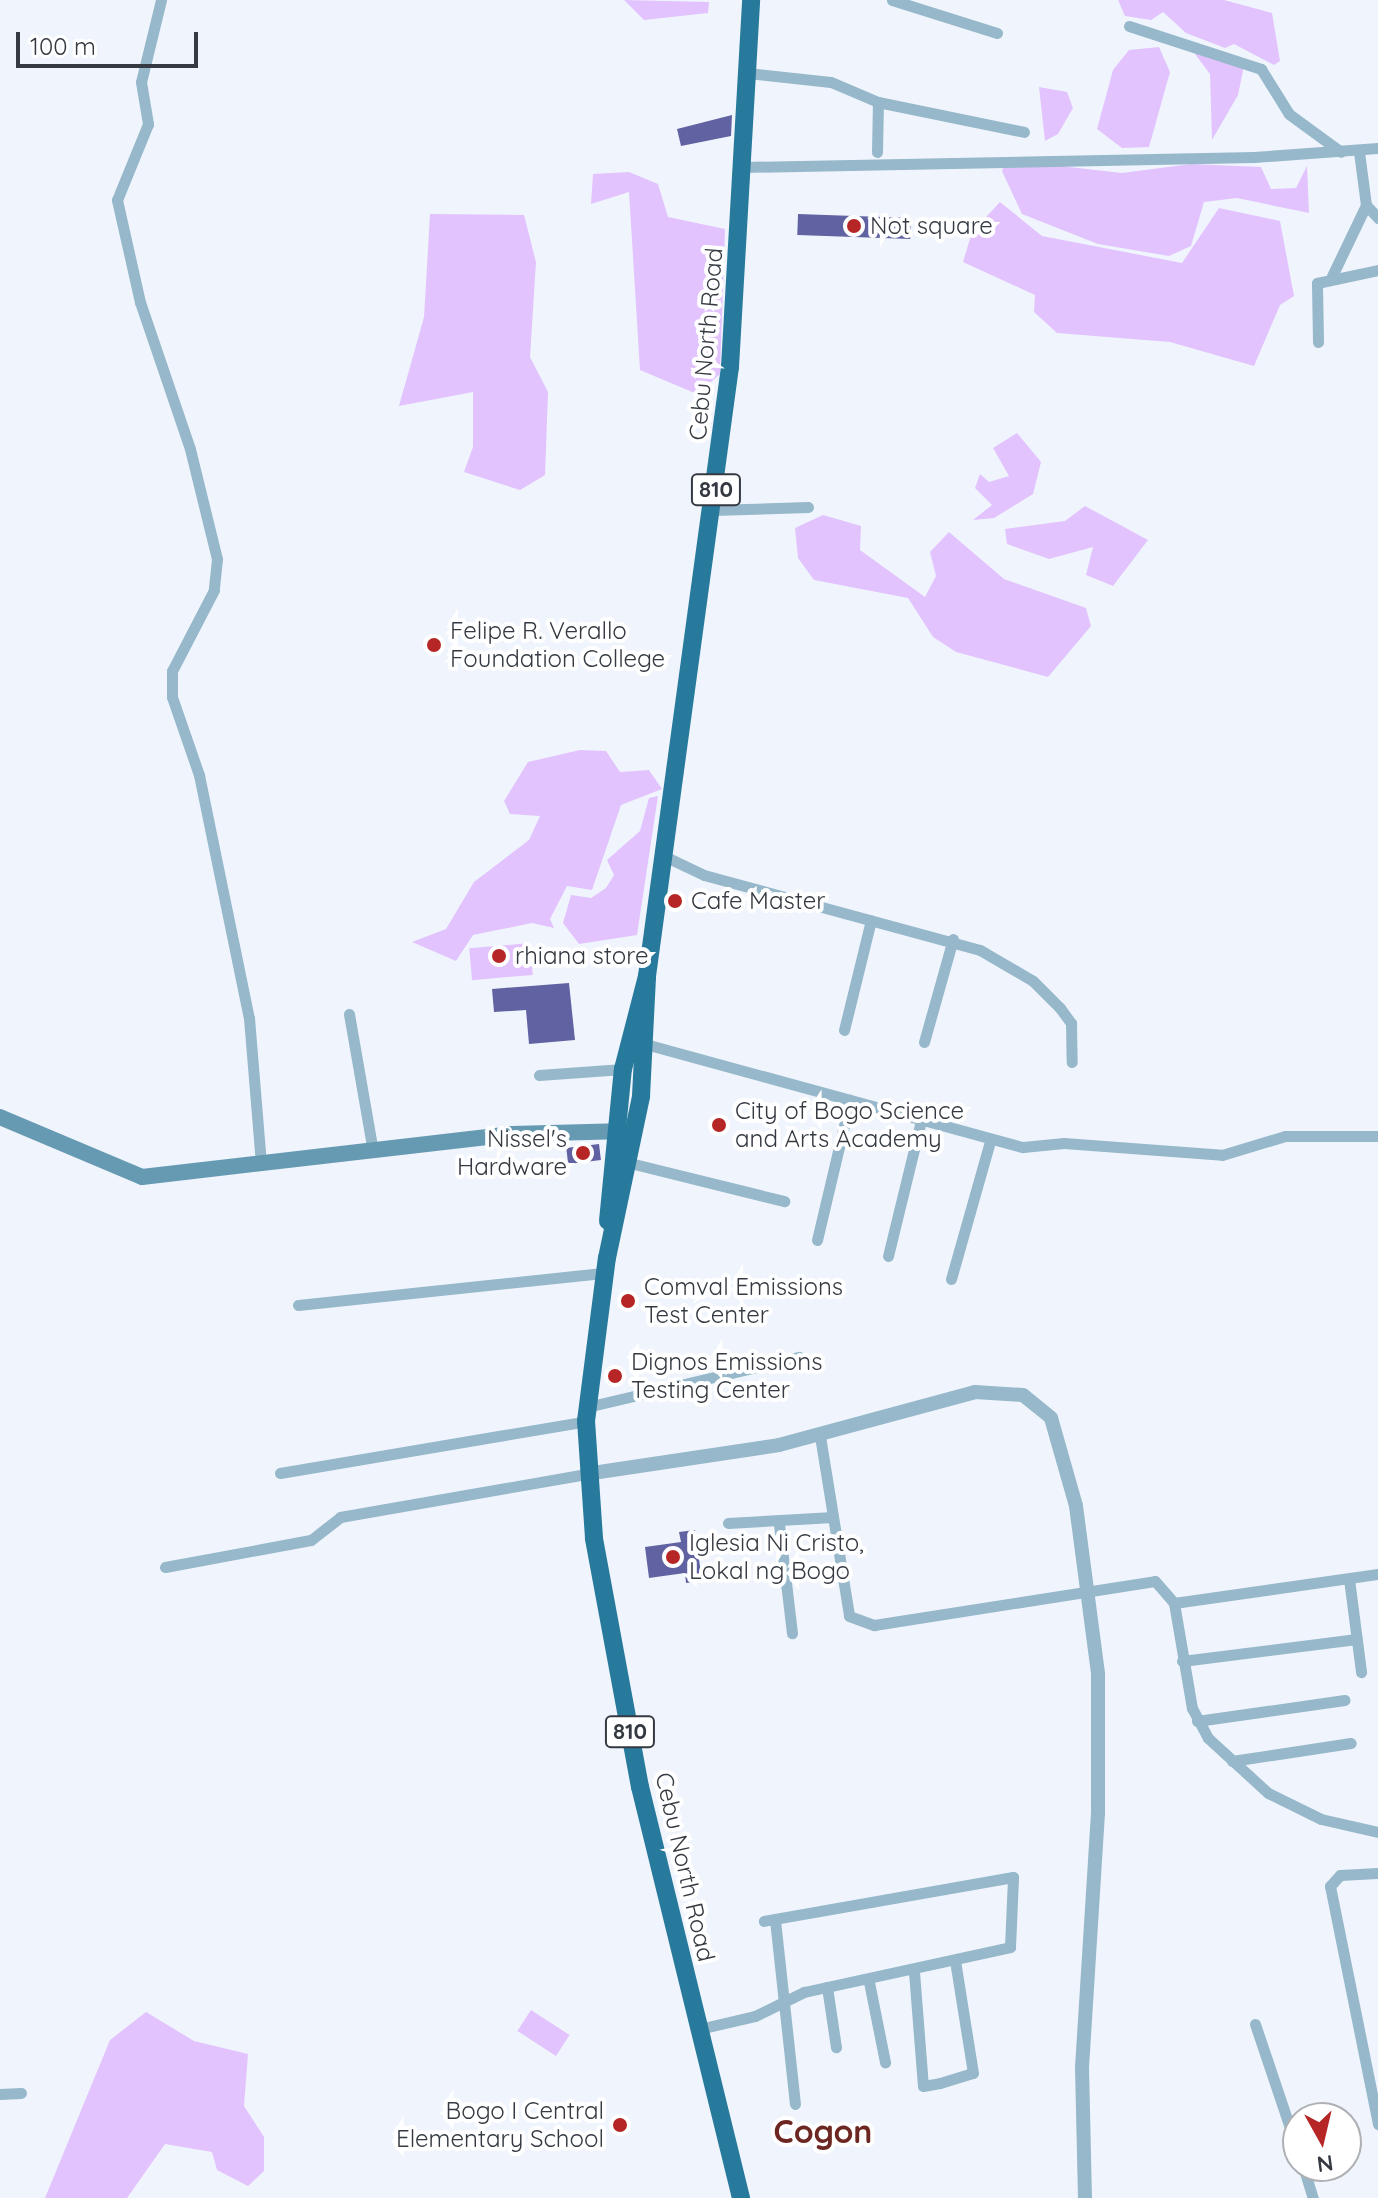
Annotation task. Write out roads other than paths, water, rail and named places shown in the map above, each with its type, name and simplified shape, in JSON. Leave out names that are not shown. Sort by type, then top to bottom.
[{"type":"highway","name":"Cebu North Road","points":[[606,1266],[640,1107],[638,1042],[713,510],[744,167],[751,0]]},
{"type":"highway","name":"Cebu North Road","points":[[638,1042],[623,1069],[614,1129],[606,1266],[587,1414],[586,1474],[640,1787],[741,2198]]},
{"type":"highway","points":[[618,1102],[640,1107]]},
{"type":"main road","points":[[0,1117],[142,1177],[373,1151],[614,1129],[636,1133]]},
{"type":"street","points":[[161,0],[141,82],[148,124],[117,200],[217,559],[214,590],[172,671],[172,697],[199,775],[249,1018],[261,1163]]},
{"type":"street","points":[[892,0],[997,33]]},
{"type":"street","points":[[1129,26],[1261,69],[1289,114],[1341,152]]},
{"type":"street","points":[[748,73],[831,82],[878,102],[1024,132]]},
{"type":"street","points":[[877,152],[878,102]]},
{"type":"street","points":[[744,167],[1359,152],[1378,148]]},
{"type":"street","points":[[1332,276],[1366,205],[1359,152]]},
{"type":"street","points":[[1366,205],[1378,218]]},
{"type":"street","points":[[1318,342],[1315,288],[1332,276],[1378,270]]},
{"type":"street","points":[[713,510],[808,507]]},
{"type":"street","points":[[664,856],[704,875],[953,939],[1033,981],[1060,1008],[1071,1023],[1072,1062]]},
{"type":"street","points":[[844,1030],[871,920]]},
{"type":"street","points":[[924,1042],[953,939]]},
{"type":"street","points":[[349,1014],[373,1151]]},
{"type":"street","points":[[638,1042],[990,1141],[1222,1155],[1285,1136],[1378,1136]]},
{"type":"street","points":[[539,1075],[623,1069]]},
{"type":"street","points":[[817,1240],[850,1100]]},
{"type":"street","points":[[888,1256],[921,1121]]},
{"type":"street","points":[[951,1279],[990,1141]]},
{"type":"street","points":[[630,1163],[784,1201]]},
{"type":"street","points":[[298,1305],[606,1266]]},
{"type":"street","points":[[280,1473],[587,1414],[799,1357]]},
{"type":"street","points":[[165,1567],[311,1540],[340,1517],[820,1436],[942,1397],[1023,1395],[1051,1418],[1060,1440],[1089,1587],[1098,1743],[1082,2067],[1085,2198]]},
{"type":"street","points":[[820,1436],[849,1616],[860,1623],[1089,1587],[1155,1581],[1174,1603],[1182,1661],[1197,1721],[1232,1761],[1268,1793],[1321,1819],[1378,1832]]},
{"type":"street","points":[[728,1523],[779,1524],[833,1517]]},
{"type":"street","points":[[779,1524],[792,1633]]},
{"type":"street","points":[[1174,1603],[1378,1574]]},
{"type":"street","points":[[1349,1579],[1361,1672]]},
{"type":"street","points":[[1182,1661],[1357,1639]]},
{"type":"street","points":[[1197,1721],[1345,1700]]},
{"type":"street","points":[[1232,1761],[1351,1743]]},
{"type":"street","points":[[1378,1873],[1340,1875],[1330,1886],[1378,2124]]},
{"type":"street","points":[[699,2029],[755,2016],[780,2002],[827,1987],[869,1982],[1010,1947],[1013,1877],[769,1920],[780,2002],[795,2104]]},
{"type":"street","points":[[914,1972],[923,2086],[973,2073],[955,1961]]},
{"type":"street","points":[[869,1982],[885,2062]]},
{"type":"street","points":[[827,1987],[836,2047]]},
{"type":"street","points":[[1255,2024],[1282,2104]]},
{"type":"street","points":[[0,2094],[21,2093]]},
{"type":"place","name":"Not square","points":[[854,226]]},
{"type":"place","name":"Felipe R. Verallo Foundation College","points":[[434,645]]},
{"type":"place","name":"Cafe Master","points":[[675,901]]},
{"type":"place","name":"rhiana store","points":[[499,956]]},
{"type":"place","name":"City of Bogo Science and Arts Academy","points":[[719,1125]]},
{"type":"place","name":"Nissel's Hardware","points":[[583,1153]]},
{"type":"place","name":"Comval Emissions Test Center","points":[[628,1301]]},
{"type":"place","name":"Dignos Emissions Testing Center","points":[[615,1376]]},
{"type":"place","name":"Iglesia Ni Cristo, Lokal ng Bogo","points":[[673,1557]]},
{"type":"place","name":"Bogo I Central Elementary School","points":[[620,2125]]},
{"type":"district","name":"Cogon","points":[[823,2131]]}]
